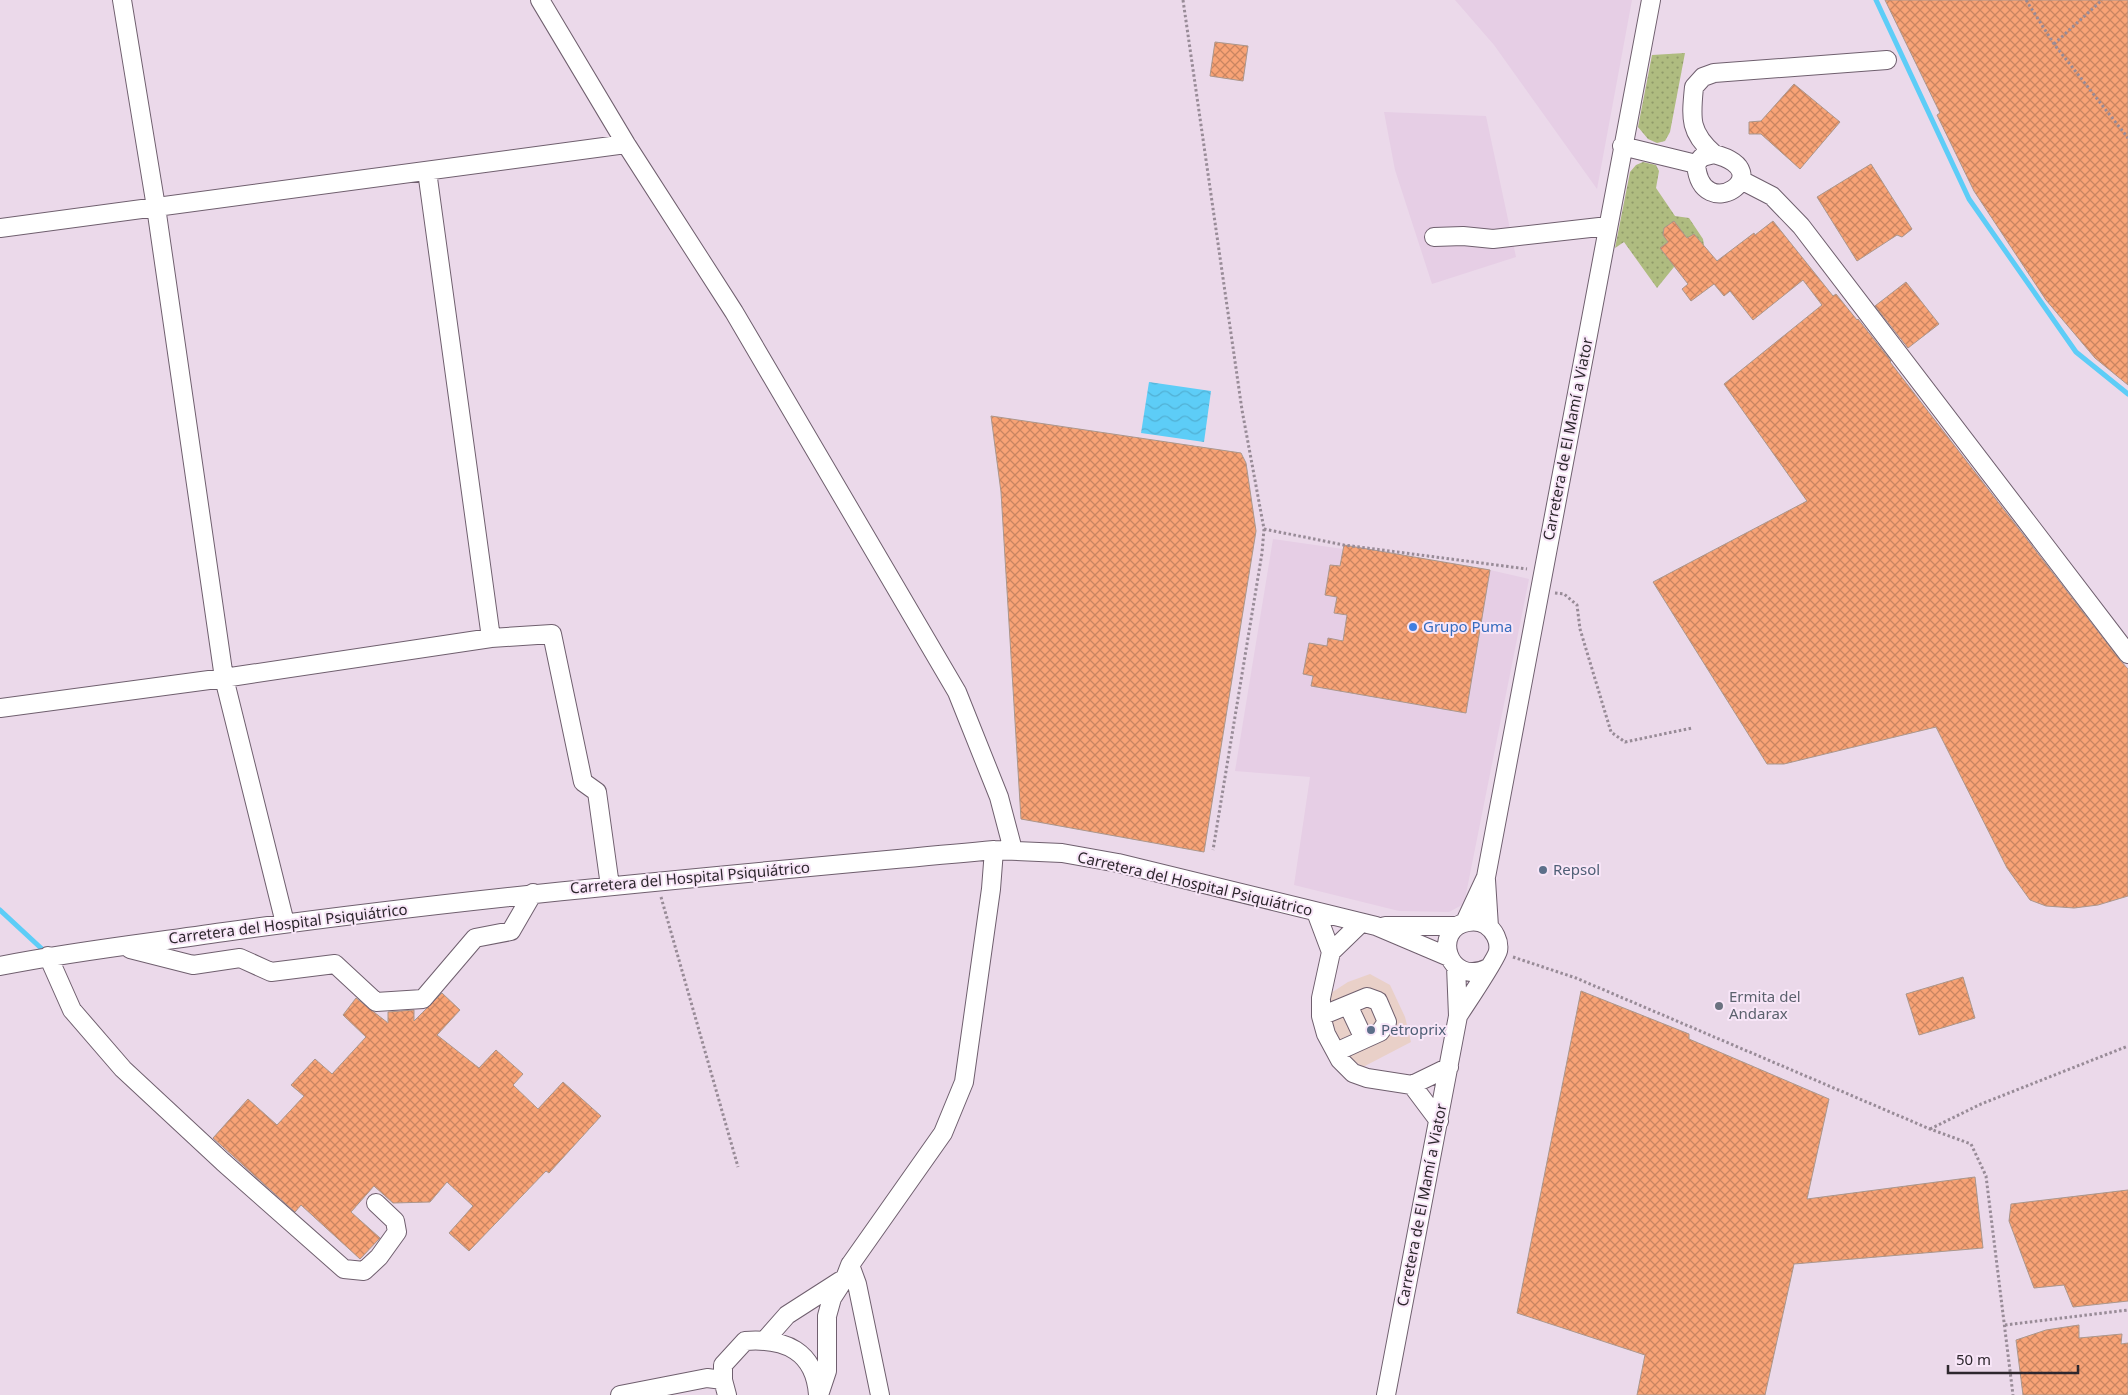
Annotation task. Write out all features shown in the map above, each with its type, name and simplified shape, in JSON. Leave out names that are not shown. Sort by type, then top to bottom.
[{"type":"street","points":[[122,0],[156,207],[224,678],[285,923]]},
{"type":"street","points":[[540,0],[626,144],[734,312],[957,692],[999,797],[1013,850]]},
{"type":"street","name":"Carretera de El Mamí a Viator","points":[[1486,877],[1622,146],[1651,0]]},
{"type":"street","points":[[1714,154],[1701,142],[1692,125],[1694,87],[1703,77],[1714,73],[1887,60]]},
{"type":"street","points":[[0,228],[626,144]]},
{"type":"street","points":[[1622,146],[1696,164]]},
{"type":"street","points":[[1714,154],[1730,158],[1739,168],[1741,180],[1736,190],[1725,194],[1707,190],[1697,178],[1696,164],[1702,157],[1714,154]]},
{"type":"street","points":[[427,171],[491,638]]},
{"type":"street","points":[[1741,180],[1772,196],[1801,226],[2128,654]]},
{"type":"street","points":[[1434,238],[1463,236],[1493,239],[1608,226]]},
{"type":"street","points":[[0,708],[224,678],[491,638],[552,634],[583,782],[597,792],[610,886]]},
{"type":"street","points":[[818,1395],[827,1371],[827,1316],[832,1298],[847,1271],[943,1133],[964,1082],[991,889],[994,850]]},
{"type":"street","name":"Carretera del Hospital Psiquiátrico","points":[[0,966],[48,956],[285,923],[533,893],[994,850],[1062,853],[1118,863],[1369,925]]},
{"type":"street","points":[[1458,1016],[1452,962],[1447,942],[1451,933],[1461,924],[1486,877]]},
{"type":"street","points":[[1486,877],[1489,927]]},
{"type":"street","points":[[122,946],[193,965],[240,958],[271,972],[335,964],[376,1002],[422,999],[475,938],[511,931],[533,893]]},
{"type":"street","points":[[1316,912],[1331,952],[1321,998],[1321,1016],[1326,1034],[1340,1060],[1353,1073],[1367,1078],[1412,1085],[1449,1067]]},
{"type":"street","points":[[1331,952],[1369,925],[1482,922],[1489,927],[1497,938],[1498,951],[1495,961],[1488,968],[1458,1016]]},
{"type":"street","points":[[1369,925],[1452,962],[1472,973],[1488,968]]},
{"type":"street","points":[[48,956],[72,1010],[123,1069],[223,1162],[344,1268],[364,1272],[379,1257],[397,1232],[395,1221],[376,1204]]},
{"type":"street","points":[[1321,1016],[1367,997],[1378,1001],[1387,1022],[1380,1032],[1336,1052]]},
{"type":"street","points":[[1348,1005],[1364,1039]]},
{"type":"street","name":"Carretera de El Mamí a Viator","points":[[1386,1395],[1458,1016]]},
{"type":"street","points":[[1412,1085],[1439,1121]]},
{"type":"street","points":[[765,1340],[787,1315],[847,1271]]},
{"type":"street","points":[[847,1271],[857,1284],[880,1395]]},
{"type":"street","points":[[725,1388],[723,1365],[745,1341],[765,1340],[790,1346],[806,1360],[817,1378],[818,1395]]},
{"type":"street","points":[[626,1394],[707,1378],[725,1388]]},
{"type":"path","points":[[1183,0],[1242,410],[1264,529],[1262,553],[1212,850]]},
{"type":"path","points":[[2026,0],[2054,44],[2128,138]]},
{"type":"path","points":[[2054,44],[2102,0]]},
{"type":"path","points":[[1264,529],[1344,545],[1544,572]]},
{"type":"path","points":[[1540,591],[1564,594],[1577,605],[1580,629],[1611,732],[1625,742],[1692,728]]},
{"type":"path","points":[[657,882],[738,1166]]},
{"type":"path","points":[[1498,951],[1576,978],[1930,1129],[1971,1144],[1986,1176],[2013,1395]]},
{"type":"path","points":[[1930,1129],[1990,1100],[2128,1046]]},
{"type":"path","points":[[2004,1325],[2128,1310]]},
{"type":"shaded area","points":[[1455,0],[1632,0],[1597,189],[1494,45]]},
{"type":"shaded area","points":[[1384,112],[1486,116],[1516,257],[1432,284],[1395,170]]},
{"type":"shaded area","points":[[1273,539],[1490,570],[1529,579],[1464,904],[1449,912],[1399,911],[1294,885],[1310,777],[1235,771]]},
{"type":"shaded area","name":"Petroprix","points":[[1370,974],[1390,985],[1405,1017],[1411,1042],[1363,1067],[1346,1056],[1329,1016],[1331,993],[1348,982]]},
{"type":"green space","points":[[1685,53],[1670,132],[1665,141],[1657,143],[1648,139],[1638,127],[1652,55]]},
{"type":"green space","points":[[1643,162],[1656,165],[1659,171],[1656,188],[1675,216],[1689,218],[1703,239],[1704,245],[1674,267],[1657,288],[1624,242],[1615,248],[1630,172],[1636,165]]},
{"type":"water","points":[[1149,382],[1211,391],[1204,442],[1141,433]]},
{"type":"building","points":[[1885,0],[2128,0],[2128,385],[2095,358],[2046,300],[1974,191],[1937,115],[1940,113]]},
{"type":"building","points":[[1215,42],[1248,46],[1243,81],[1210,76]]},
{"type":"building","points":[[1794,84],[1840,122],[1800,169],[1761,134],[1749,134],[1749,122],[1761,121]]},
{"type":"building","points":[[1871,164],[1912,229],[1902,237],[1897,235],[1857,261],[1817,197]]},
{"type":"building","points":[[1674,221],[1687,238],[1694,234],[1717,261],[1773,221],[1833,296],[1836,294],[1858,319],[2128,669],[2128,896],[2098,905],[2074,908],[2046,906],[2030,900],[2007,868],[1936,727],[1784,764],[1767,764],[1653,582],[1807,501],[1724,384],[1822,305],[1803,280],[1753,320],[1730,291],[1724,296],[1714,284],[1691,301],[1682,289],[1688,284],[1660,248],[1668,242],[1663,235],[1664,228]]},
{"type":"building","points":[[1906,282],[1939,324],[1908,348],[1875,306]]},
{"type":"building","points":[[991,416],[1241,453],[1246,463],[1256,531],[1204,852],[1021,819],[1001,492]]},
{"type":"building","name":"Grupo Puma","points":[[1344,545],[1490,570],[1466,713],[1311,686],[1313,676],[1303,674],[1309,643],[1327,646],[1328,638],[1343,641],[1347,615],[1334,613],[1337,597],[1325,595],[1330,565],[1340,566]]},
{"type":"building","points":[[1963,977],[1975,1018],[1919,1035],[1906,994]]},
{"type":"building","points":[[1581,991],[1689,1034],[1689,1039],[1829,1099],[1807,1199],[1975,1177],[1983,1248],[1794,1264],[1765,1395],[1637,1395],[1645,1355],[1517,1313]]},
{"type":"building","points":[[442,993],[460,1010],[437,1035],[479,1068],[496,1050],[523,1074],[513,1085],[538,1109],[563,1082],[601,1116],[549,1173],[546,1171],[469,1251],[449,1233],[473,1206],[447,1182],[430,1202],[393,1203],[374,1186],[351,1212],[380,1238],[360,1259],[301,1205],[295,1212],[213,1138],[248,1099],[277,1125],[304,1096],[291,1085],[315,1059],[332,1074],[366,1037],[343,1015],[356,998],[388,1023],[388,1012],[414,1010],[414,1021]]},
{"type":"building","points":[[2128,1190],[2128,1301],[2073,1307],[2064,1285],[2034,1288],[2009,1221],[2011,1204]]},
{"type":"building","points":[[2079,1325],[2079,1338],[2122,1334],[2121,1344],[2128,1343],[2128,1395],[2023,1395],[2016,1340],[2046,1330]]},
{"type":"waterway","points":[[1876,0],[1969,199],[2076,352],[2128,394]]},
{"type":"waterway","points":[[0,910],[42,949]]},
{"type":"place","name":"Grupo Puma","points":[[1413,627]]},
{"type":"place","name":"Repsol","points":[[1543,870]]},
{"type":"place","name":"Ermita del Andarax","points":[[1719,1006]]},
{"type":"place","name":"Petroprix","points":[[1371,1030]]}]
